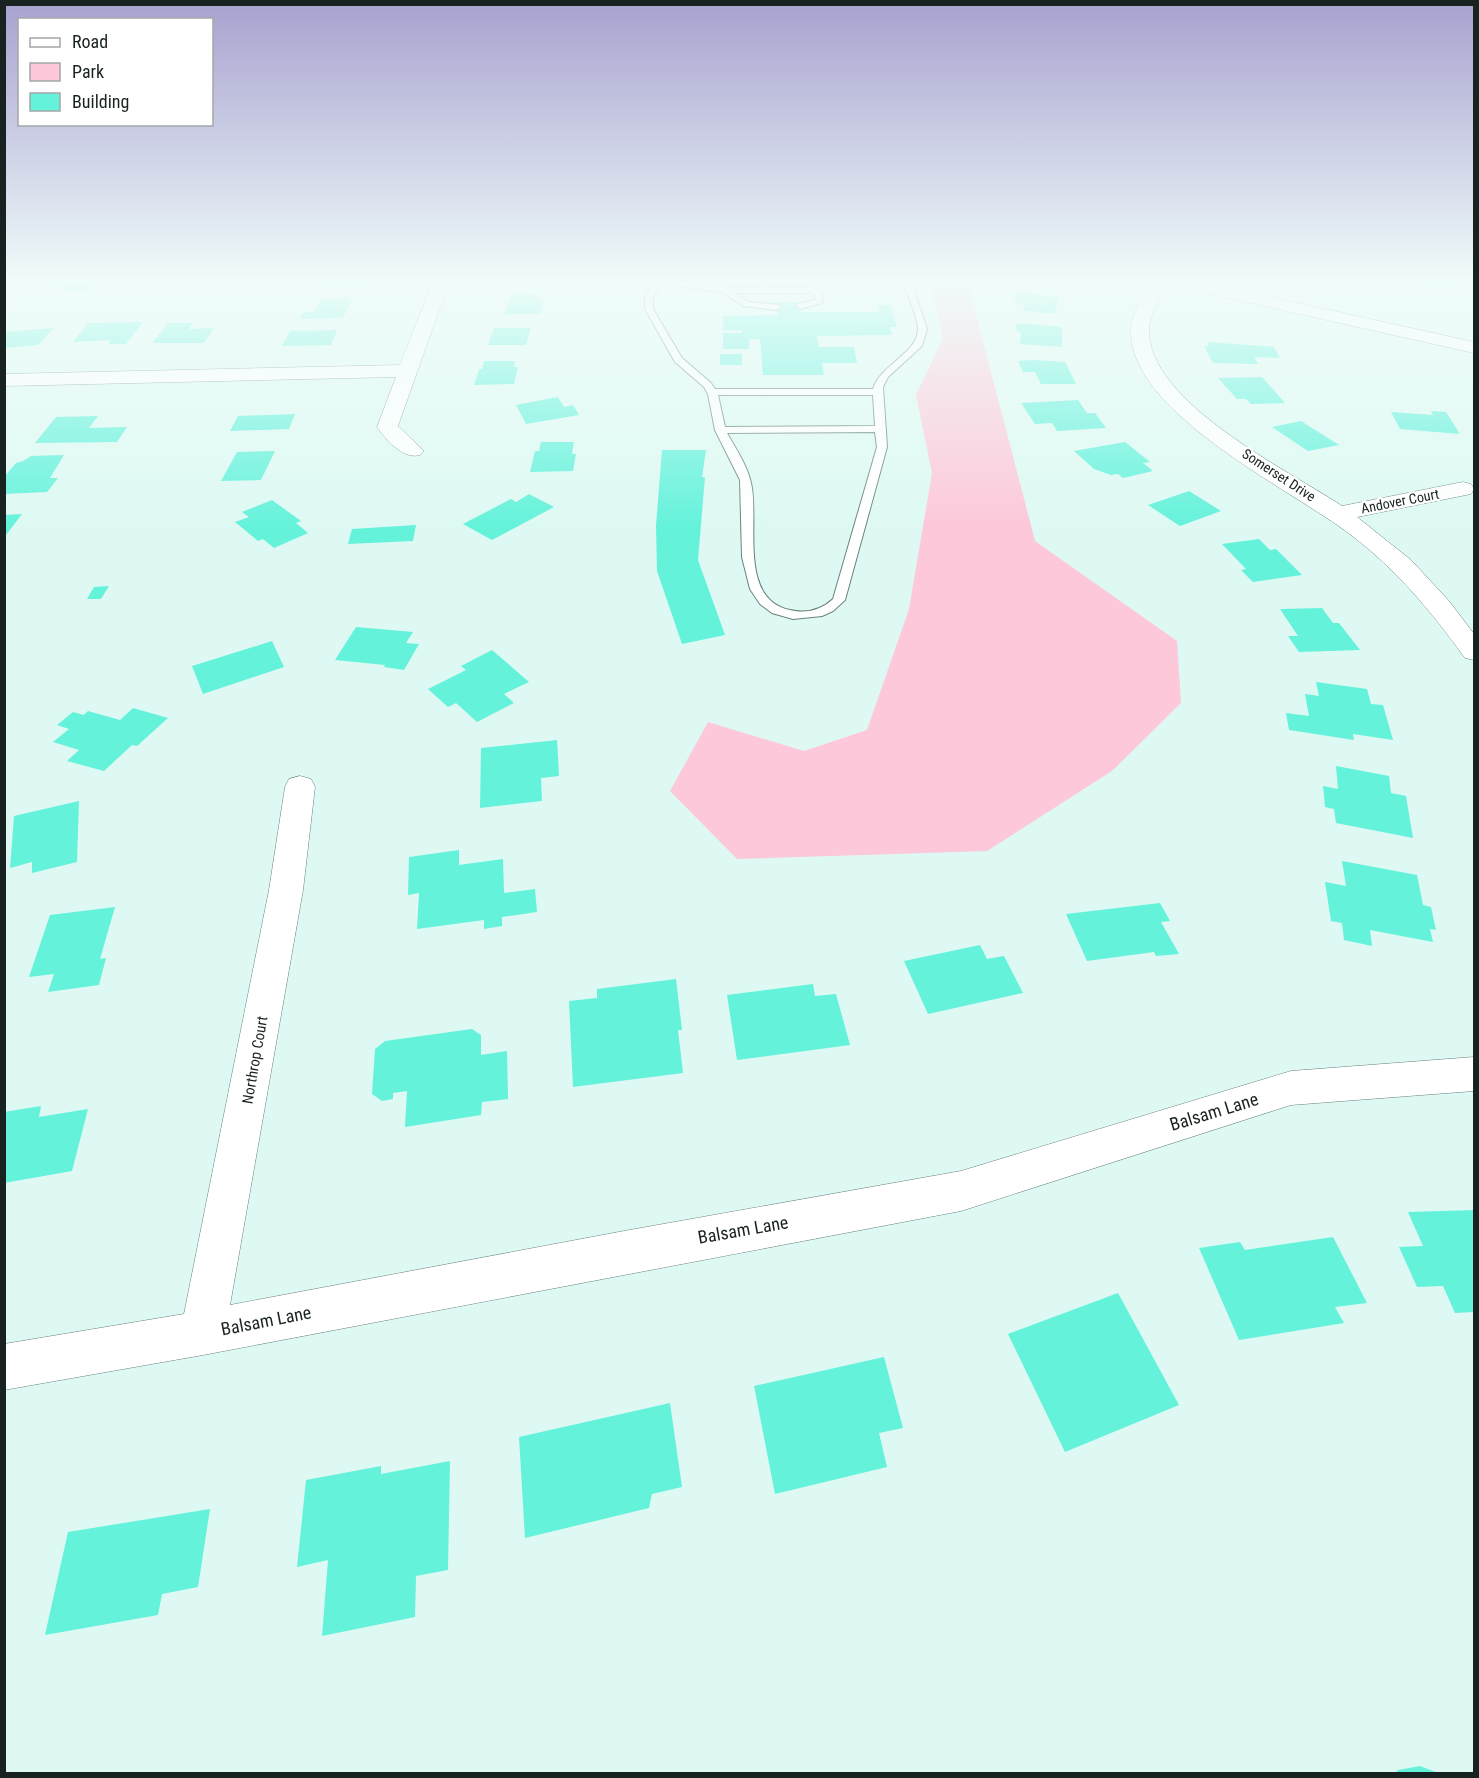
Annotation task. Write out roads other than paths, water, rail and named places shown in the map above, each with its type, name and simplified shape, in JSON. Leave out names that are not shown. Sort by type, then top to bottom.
[{"type":"street","points":[[411,362],[387,427],[413,451]]},
{"type":"street","name":"Somerset Drive","points":[[1148,362],[1163,388],[1187,413],[1338,514],[1402,565],[1440,605],[1474,652]]},
{"type":"street","points":[[4,380],[408,371]]},
{"type":"street","points":[[4,402],[25,379]]},
{"type":"street","name":"Andover Court","points":[[1338,514],[1463,489]]},
{"type":"street","name":"Northrop Court","points":[[203,1333],[286,890],[300,787]]},
{"type":"street","name":"Balsam Lane","points":[[4,1367],[203,1333],[624,1252],[960,1191],[1291,1088],[1474,1074]]},
{"type":"lane","points":[[680,362],[708,385],[712,392],[720,430],[746,482],[747,543],[753,582],[772,611],[804,616],[828,611],[839,600],[882,447],[877,392],[884,376],[899,362]]},
{"type":"lane","points":[[712,392],[877,392]]},
{"type":"lane","points":[[720,430],[880,429]]}]
